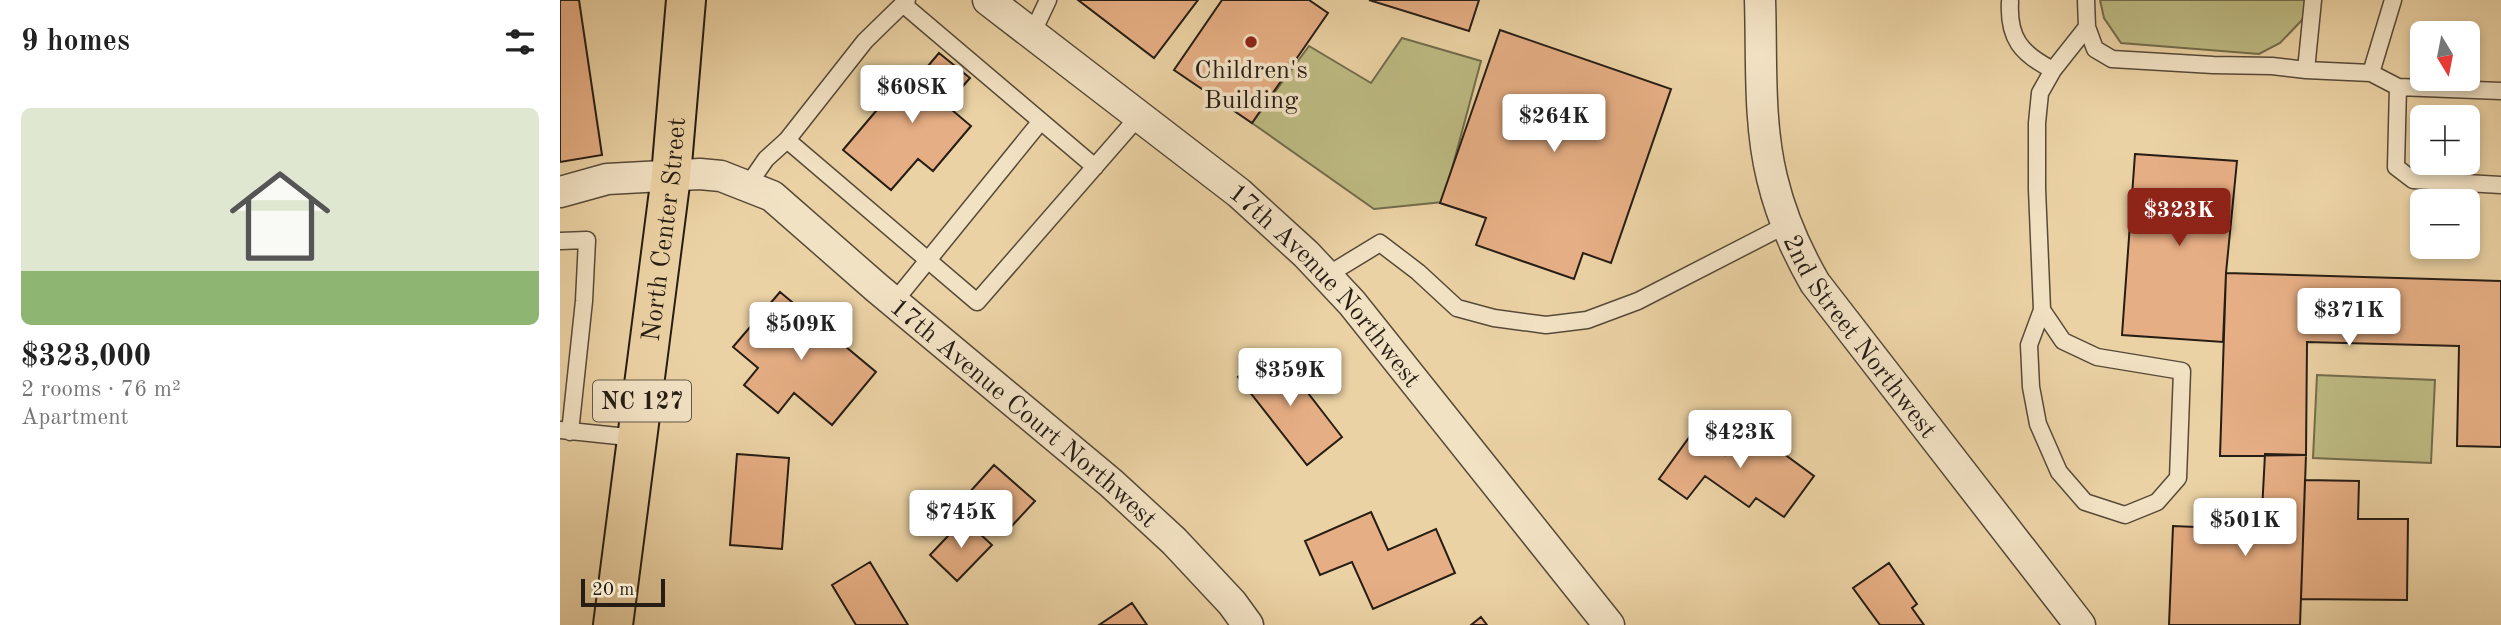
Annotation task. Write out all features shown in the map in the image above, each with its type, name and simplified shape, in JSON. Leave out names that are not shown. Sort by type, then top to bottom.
[{"type":"main road","name":"North Center Street","points":[[613,625],[671,176],[686,0]]},
{"type":"street","name":"17th Avenue Northwest","points":[[988,0],[1239,193],[1306,254],[1352,303],[1609,625]]},
{"type":"street","name":"2nd Street Northwest","points":[[1760,0],[1764,128],[1772,177],[1786,225],[1815,283],[2080,625]]},
{"type":"street","name":"17th Avenue Court Northwest","points":[[560,192],[607,179],[700,174],[721,176],[772,196],[1120,491],[1174,541],[1232,603],[1248,625]]},
{"type":"lane","points":[[1032,34],[1048,0]]},
{"type":"lane","points":[[2086,0],[2087,27],[2095,50],[2112,59],[2272,66],[2371,74],[2398,87],[2501,91]]},
{"type":"lane","points":[[2306,69],[2313,0]]},
{"type":"lane","points":[[2371,74],[2393,0]]},
{"type":"lane","points":[[2010,2],[2009,20],[2016,41],[2033,60],[2053,70]]},
{"type":"lane","points":[[748,185],[766,159],[787,140],[865,41],[905,3],[1095,167]]},
{"type":"lane","points":[[2042,310],[2063,341],[2097,357],[2182,371],[2178,478],[2157,502],[2125,515],[2085,502],[2059,472],[2038,424],[2031,387],[2029,345],[2042,310],[2037,212],[2037,122],[2040,93],[2053,70],[2087,27]]},
{"type":"lane","points":[[2398,87],[2396,167],[2413,180],[2501,185]]},
{"type":"lane","points":[[787,140],[977,302],[1139,116]]},
{"type":"lane","points":[[894,302],[1041,121]]},
{"type":"lane","points":[[1326,276],[1380,243],[1418,272],[1457,308],[1494,318],[1546,325],[1587,320],[1638,301],[1786,225]]},
{"type":"lane","points":[[560,241],[587,240],[584,301],[565,431],[637,438]]},
{"type":"shaded area","points":[[2100,0],[2306,0],[2305,17],[2280,43],[2259,54],[2121,43],[2104,18]]},
{"type":"shaded area","points":[[1402,38],[1481,61],[1443,202],[1374,209],[1252,123],[1309,46],[1371,83]]},
{"type":"shaded area","points":[[2317,375],[2435,380],[2431,463],[2313,458]]},
{"type":"building","points":[[560,0],[579,0],[602,155],[560,162]]},
{"type":"building","points":[[1078,0],[1198,0],[1154,58]]},
{"type":"building","name":"Children's Building","points":[[1222,0],[1309,0],[1328,13],[1252,123],[1174,70]]},
{"type":"building","points":[[1369,0],[1479,0],[1469,31]]},
{"type":"building","points":[[1500,30],[1671,89],[1611,263],[1583,253],[1574,279],[1476,245],[1486,218],[1440,203]]},
{"type":"building","points":[[939,53],[970,78],[946,105],[971,126],[933,171],[918,159],[891,190],[843,150],[909,72],[917,79]]},
{"type":"building","points":[[2135,154],[2237,161],[2226,273],[2223,342],[2122,335]]},
{"type":"building","points":[[2226,273],[2501,281],[2501,447],[2457,446],[2459,346],[2307,342],[2306,455],[2220,456]]},
{"type":"building","points":[[780,292],[876,372],[832,425],[794,393],[778,413],[744,385],[758,368],[733,347]]},
{"type":"building","points":[[1270,352],[1290,377],[1294,375],[1342,437],[1307,465],[1238,377]]},
{"type":"building","points":[[1749,421],[1776,440],[1772,445],[1814,476],[1784,517],[1756,498],[1749,507],[1705,476],[1687,499],[1659,479],[1693,432],[1725,455]]},
{"type":"building","points":[[737,454],[789,458],[782,549],[730,545]]},
{"type":"building","points":[[2265,454],[2306,455],[2300,625],[2169,625],[2173,526],[2220,528],[2221,510],[2262,511]]},
{"type":"building","points":[[994,465],[1035,501],[1009,529],[969,493]]},
{"type":"building","points":[[2305,480],[2359,481],[2358,519],[2408,519],[2407,600],[2301,599]]},
{"type":"building","points":[[1371,512],[1388,550],[1436,529],[1455,573],[1373,609],[1352,562],[1320,575],[1305,541]]},
{"type":"building","points":[[964,519],[992,545],[957,581],[930,555]]},
{"type":"building","points":[[870,562],[908,625],[856,625],[832,585]]},
{"type":"building","points":[[1889,563],[1917,604],[1912,608],[1924,625],[1880,625],[1853,588]]},
{"type":"building","points":[[1132,603],[1147,625],[1099,625]]},
{"type":"building","points":[[1481,617],[1487,625],[1471,625]]},
{"type":"place","name":"Children's Building","points":[[1251,42]]}]
